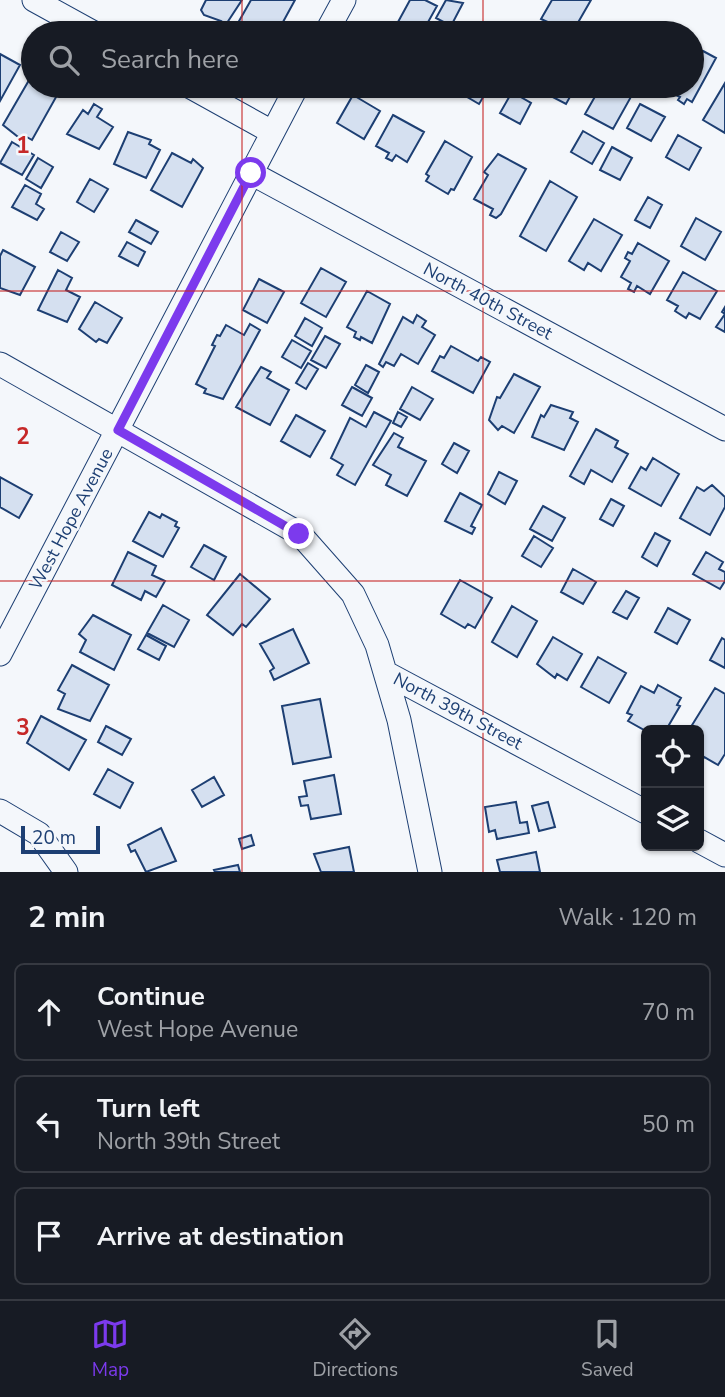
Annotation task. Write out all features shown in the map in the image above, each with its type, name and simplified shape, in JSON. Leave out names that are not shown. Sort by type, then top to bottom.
[{"type":"street","points":[[34,0],[72,21]]},
{"type":"street","points":[[333,21],[344,0]]},
{"type":"street","points":[[210,98],[272,132]]},
{"type":"street","name":"West Hope Avenue","points":[[0,654],[6,632],[118,430],[290,98]]},
{"type":"street","name":"North 40th Street","points":[[251,173],[725,429]]},
{"type":"street","name":"North 39th Street","points":[[0,364],[299,534],[353,594],[377,645],[386,673],[641,809]]},
{"type":"street","points":[[386,673],[399,720],[430,872]]},
{"type":"street","points":[[0,811],[39,834],[66,872]]},
{"type":"street","points":[[704,844],[725,855]]},
{"type":"building","points":[[206,0],[242,0],[228,21],[204,15],[201,10]]},
{"type":"building","points":[[251,0],[295,0],[284,21],[239,21]]},
{"type":"building","points":[[410,0],[425,0],[437,6],[429,21],[399,21]]},
{"type":"building","points":[[446,0],[463,3],[454,21],[436,18]]},
{"type":"building","points":[[552,0],[591,0],[579,21],[541,19]]},
{"type":"building","points":[[704,52],[716,58],[704,80]]},
{"type":"building","points":[[0,54],[20,65],[0,101]]},
{"type":"building","points":[[725,83],[725,133],[703,120]]},
{"type":"building","points":[[21,94],[21,98],[56,98],[32,140],[25,136],[22,140],[3,125]]},
{"type":"building","points":[[351,98],[358,98],[380,111],[364,139],[337,123]]},
{"type":"building","points":[[469,98],[483,98],[479,104]]},
{"type":"building","points":[[509,98],[522,98],[531,103],[520,124],[500,113]]},
{"type":"building","points":[[555,98],[569,98],[566,104]]},
{"type":"building","points":[[594,98],[630,98],[613,129],[585,114]]},
{"type":"building","points":[[694,98],[692,102],[687,99],[684,104],[678,100]]},
{"type":"building","points":[[94,104],[102,109],[97,117],[113,127],[99,149],[67,134],[83,110],[88,114]]},
{"type":"building","points":[[640,104],[665,117],[651,141],[627,128]]},
{"type":"building","points":[[393,115],[424,132],[407,162],[396,155],[392,161],[386,158],[389,153],[376,146]]},
{"type":"building","points":[[583,131],[604,143],[592,164],[571,152]]},
{"type":"building","points":[[128,132],[151,140],[149,144],[160,150],[146,178],[114,164]]},
{"type":"building","points":[[678,135],[701,148],[689,170],[666,157]]},
{"type":"building","points":[[445,141],[472,157],[454,190],[451,189],[448,194],[426,181],[429,176],[426,174]]},
{"type":"building","points":[[12,142],[34,155],[22,175],[0,163]]},
{"type":"building","points":[[612,147],[632,158],[620,180],[600,170]]},
{"type":"building","points":[[172,153],[191,163],[193,159],[203,168],[182,207],[151,190]]},
{"type":"building","points":[[498,154],[526,169],[501,214],[496,218],[490,215],[493,209],[474,199],[488,175],[484,172]]},
{"type":"building","points":[[38,158],[53,167],[41,188],[26,179]]},
{"type":"building","points":[[90,179],[108,189],[94,212],[77,202]]},
{"type":"building","points":[[550,181],[577,197],[546,251],[520,236]]},
{"type":"building","points":[[25,185],[41,194],[36,204],[44,209],[37,220],[12,207]]},
{"type":"building","points":[[648,197],[662,205],[650,228],[635,220]]},
{"type":"building","points":[[696,218],[721,232],[705,260],[681,246]]},
{"type":"building","points":[[594,219],[622,235],[601,271],[588,263],[584,270],[569,261]]},
{"type":"building","points":[[136,220],[158,232],[151,244],[129,232]]},
{"type":"building","points":[[61,232],[79,242],[67,261],[50,252]]},
{"type":"building","points":[[127,242],[145,252],[138,266],[119,256]]},
{"type":"building","points":[[638,243],[669,261],[650,294],[637,286],[634,292],[628,289],[631,283],[621,277],[630,261],[625,258],[628,252],[632,254]]},
{"type":"building","points":[[3,250],[35,267],[20,295],[0,288],[0,256]]},
{"type":"building","points":[[321,268],[346,282],[326,317],[301,303]]},
{"type":"building","points":[[58,270],[72,278],[66,290],[80,297],[67,322],[38,310]]},
{"type":"building","points":[[683,272],[717,291],[700,319],[689,313],[686,318],[675,311],[678,306],[667,300]]},
{"type":"building","points":[[259,279],[284,292],[267,323],[243,310]]},
{"type":"building","points":[[367,291],[390,304],[372,343],[361,337],[360,340],[354,337],[356,332],[347,327]]},
{"type":"building","points":[[95,302],[122,318],[107,343],[99,339],[96,342],[79,329]]},
{"type":"building","points":[[725,314],[725,332],[716,327]]},
{"type":"building","points":[[417,315],[426,321],[422,327],[435,335],[418,364],[401,354],[394,366],[386,362],[383,367],[379,364],[403,317],[413,323]]},
{"type":"building","points":[[305,318],[322,328],[312,346],[295,336]]},
{"type":"building","points":[[250,324],[260,330],[223,399],[204,393],[206,389],[196,384],[215,346],[212,345],[217,335],[220,336],[226,325],[244,335]]},
{"type":"building","points":[[325,336],[340,344],[326,368],[311,360]]},
{"type":"building","points":[[292,340],[311,351],[301,368],[282,357]]},
{"type":"building","points":[[451,346],[478,361],[481,357],[490,362],[473,393],[432,371],[440,356],[444,358]]},
{"type":"building","points":[[308,363],[318,369],[306,389],[296,383]]},
{"type":"building","points":[[366,365],[379,372],[368,393],[355,385]]},
{"type":"building","points":[[261,367],[271,372],[267,378],[289,390],[270,425],[236,407]]},
{"type":"building","points":[[514,374],[540,387],[514,433],[502,426],[498,430],[489,420],[497,397],[500,398]]},
{"type":"building","points":[[352,387],[372,398],[362,416],[342,405]]},
{"type":"building","points":[[412,387],[433,399],[420,420],[400,409]]},
{"type":"building","points":[[551,405],[573,412],[570,418],[578,422],[564,450],[532,437],[541,415],[544,417]]},
{"type":"building","points":[[374,412],[391,421],[355,485],[337,475],[343,465],[331,458],[350,418],[366,427]]},
{"type":"building","points":[[398,412],[407,417],[401,427],[393,423]]},
{"type":"building","points":[[296,415],[325,431],[310,457],[281,441]]},
{"type":"building","points":[[596,429],[618,441],[615,447],[628,454],[612,482],[591,470],[584,484],[570,476]]},
{"type":"building","points":[[394,433],[403,438],[398,447],[426,461],[407,496],[386,485],[391,475],[373,465]]},
{"type":"building","points":[[454,443],[469,451],[457,473],[442,464]]},
{"type":"building","points":[[653,458],[679,474],[661,506],[629,488],[641,467],[646,470]]},
{"type":"building","points":[[499,472],[517,481],[505,504],[488,494]]},
{"type":"building","points":[[0,477],[32,495],[19,518],[0,507]]},
{"type":"building","points":[[712,485],[725,497],[725,507],[710,535],[680,518],[697,487],[704,491]]},
{"type":"building","points":[[460,493],[482,505],[471,526],[475,528],[472,534],[445,521]]},
{"type":"building","points":[[611,499],[624,506],[613,526],[600,519]]},
{"type":"building","points":[[543,506],[565,518],[552,541],[530,529]]},
{"type":"building","points":[[149,512],[160,518],[162,514],[177,522],[175,526],[179,528],[163,557],[133,541]]},
{"type":"building","points":[[655,533],[670,541],[657,566],[642,557]]},
{"type":"building","points":[[534,536],[553,548],[541,567],[522,556]]},
{"type":"building","points":[[204,545],[226,557],[214,580],[191,567]]},
{"type":"building","points":[[128,552],[156,566],[152,575],[165,581],[156,597],[145,591],[141,600],[112,585]]},
{"type":"building","points":[[706,552],[723,562],[719,569],[725,572],[725,581],[720,589],[693,574]]},
{"type":"building","points":[[573,569],[596,582],[583,604],[561,592]]},
{"type":"building","points":[[240,574],[270,599],[246,627],[242,624],[233,635],[207,615]]},
{"type":"building","points":[[460,580],[492,598],[475,628],[468,624],[465,628],[441,614]]},
{"type":"building","points":[[626,591],[639,598],[627,619],[613,612]]},
{"type":"building","points":[[163,605],[189,620],[174,647],[147,633]]},
{"type":"building","points":[[512,606],[537,621],[517,657],[492,642]]},
{"type":"building","points":[[668,608],[690,620],[677,644],[655,632]]},
{"type":"building","points":[[93,615],[131,635],[114,670],[80,652],[86,640],[79,634]]},
{"type":"building","points":[[293,629],[309,663],[274,680],[270,671],[274,668],[260,644]]},
{"type":"building","points":[[146,635],[166,646],[159,660],[138,649]]},
{"type":"building","points":[[553,637],[582,654],[567,680],[557,674],[555,678],[537,664]]},
{"type":"building","points":[[722,638],[725,640],[725,668],[710,660]]},
{"type":"building","points":[[598,657],[626,673],[609,703],[581,687]]},
{"type":"building","points":[[72,665],[109,685],[90,721],[58,709],[65,694],[58,690]]},
{"type":"building","points":[[658,685],[681,698],[677,705],[680,706],[669,725],[641,725],[641,728],[628,721],[632,715],[627,713],[641,686],[654,693]]},
{"type":"building","points":[[715,688],[725,694],[725,754],[718,765],[704,757],[704,725],[692,725]]},
{"type":"building","points":[[320,699],[331,757],[293,764],[282,706]]},
{"type":"building","points":[[41,716],[86,740],[69,770],[27,743]]},
{"type":"building","points":[[106,726],[131,739],[122,755],[98,742]]},
{"type":"building","points":[[108,769],[133,783],[120,808],[94,794]]},
{"type":"building","points":[[334,775],[341,814],[311,819],[308,805],[301,806],[299,797],[307,796],[304,781]]},
{"type":"building","points":[[214,777],[224,795],[202,807],[192,790]]},
{"type":"building","points":[[516,802],[520,823],[527,822],[529,833],[497,839],[495,830],[489,832],[485,807]]},
{"type":"building","points":[[548,802],[555,827],[539,831],[532,806]]},
{"type":"building","points":[[161,828],[176,861],[146,872],[135,850],[131,852],[128,845]]},
{"type":"building","points":[[251,835],[254,845],[242,849],[239,839]]},
{"type":"building","points":[[349,847],[354,872],[321,872],[314,854]]},
{"type":"building","points":[[536,852],[540,872],[500,872],[497,860]]},
{"type":"building","points":[[238,865],[240,872],[214,870]]},
{"type":"route","points":[[251,173],[118,430],[299,534]]}]
